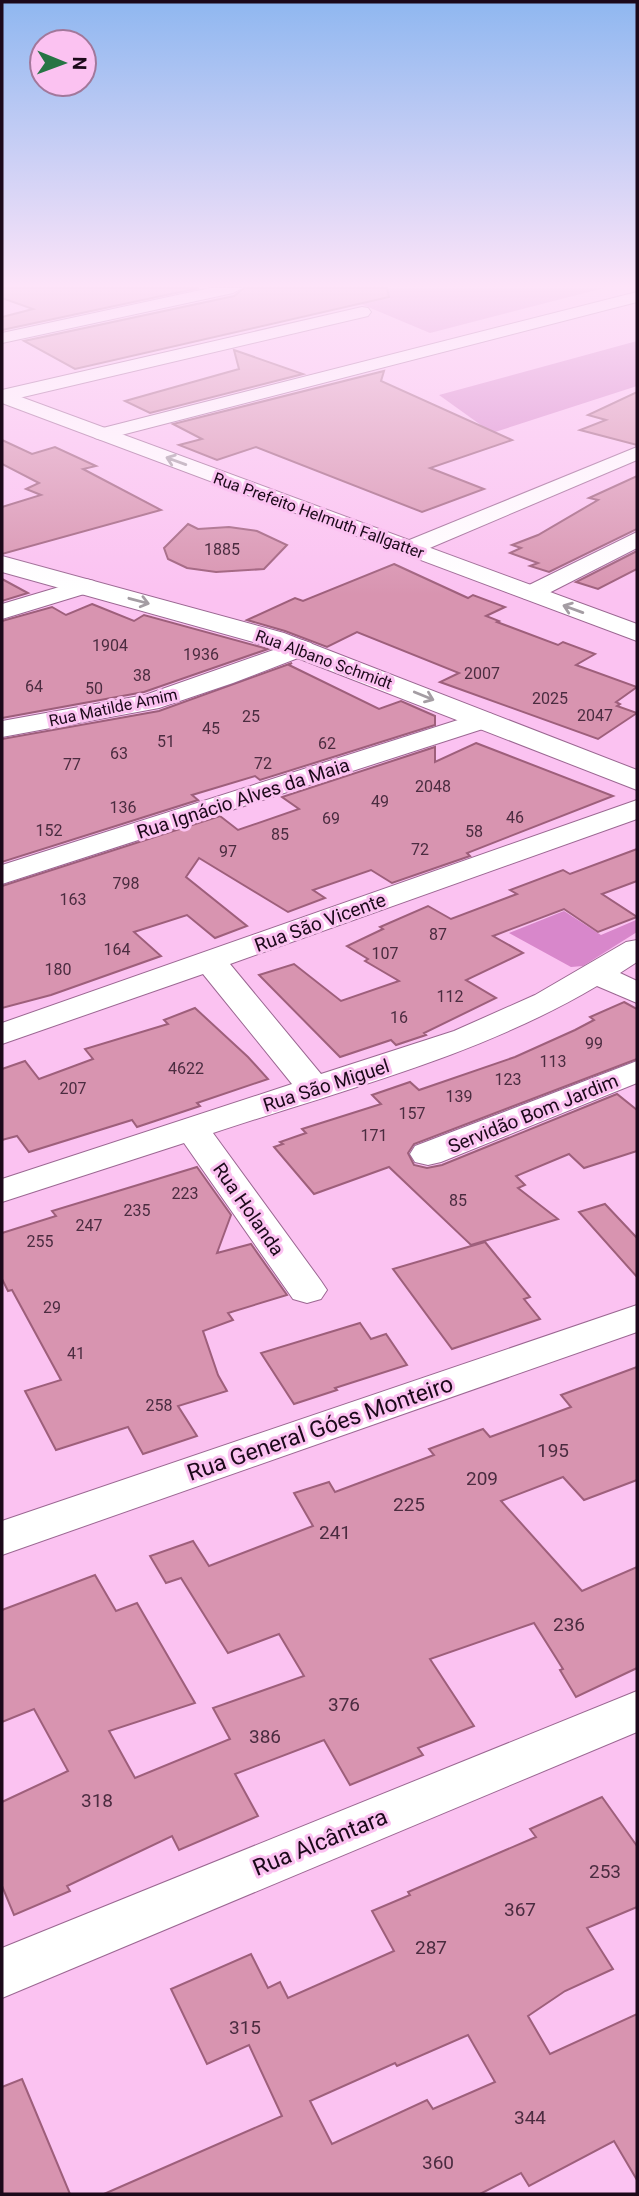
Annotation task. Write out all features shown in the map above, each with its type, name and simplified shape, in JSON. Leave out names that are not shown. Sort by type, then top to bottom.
[{"type":"main road","name":"Rua Prefeito Helmuth Fallgatter","points":[[2,396],[637,633]]},
{"type":"main road","name":"Rua Albano Schmidt","points":[[2,564],[302,648],[637,781]]},
{"type":"street","points":[[2,396],[26,390]]},
{"type":"street","points":[[102,434],[272,390]]},
{"type":"street","points":[[410,548],[637,453]]},
{"type":"street","points":[[531,593],[637,540]]},
{"type":"street","points":[[2,612],[86,586]]},
{"type":"street","name":"Rua Matilde Amim","points":[[2,729],[150,702],[224,678],[302,648]]},
{"type":"street","name":"Rua Ignácio Alves da Maia","points":[[2,874],[483,720]]},
{"type":"street","name":"Rua São Vicente","points":[[2,1034],[637,809]]},
{"type":"street","name":"Rua São Miguel","points":[[2,1191],[466,1038],[522,1014],[637,949]]},
{"type":"street","points":[[210,961],[314,1088]]},
{"type":"street","points":[[597,974],[637,993]]},
{"type":"street","name":"Servidão Bom Jardim","points":[[428,1154],[637,1071]]},
{"type":"street","name":"Rua Holanda","points":[[192,1129],[307,1290]]},
{"type":"street","name":"Rua General Góes Monteiro","points":[[2,1538],[637,1318]]},
{"type":"street","name":"Rua Alcântara","points":[[2,1973],[637,1711]]},
{"type":"shaded area","points":[[456,390],[623,390],[492,433],[439,395]]},
{"type":"shaded area","points":[[564,911],[601,935],[636,920],[637,932],[583,966],[571,967],[509,933]]},
{"type":"building","points":[[162,390],[238,390],[150,413],[125,401]]},
{"type":"building","points":[[306,390],[402,390],[512,440],[430,468],[484,489],[422,512],[256,447],[217,460],[179,445],[202,439],[173,424]]},
{"type":"building","points":[[637,392],[637,445],[580,430],[606,420],[588,415]]},
{"type":"building","points":[[2,440],[32,454],[55,447],[96,466],[83,469],[161,510],[2,554],[2,507],[41,495],[26,489],[39,483],[2,464]]},
{"type":"building","points":[[637,476],[637,529],[549,572],[530,566],[538,563],[510,553],[521,548],[512,545],[538,535],[598,500],[589,498]]},
{"type":"building","points":[[188,524],[198,529],[229,527],[257,531],[287,545],[264,569],[216,572],[187,568],[168,559],[164,548]]},
{"type":"building","points":[[637,551],[637,569],[598,589],[576,582]]},
{"type":"building","points":[[394,564],[468,598],[473,595],[505,607],[486,616],[499,621],[497,622],[558,645],[563,642],[595,654],[576,665],[637,687],[616,702],[620,704],[617,706],[637,713],[598,739],[440,682],[459,673],[357,632],[327,647],[247,620],[295,598],[303,601]]},
{"type":"building","points":[[2,579],[28,593],[2,601]]},
{"type":"building","points":[[92,604],[134,621],[144,615],[268,649],[144,692],[2,718],[2,621],[52,607],[66,615]]},
{"type":"building","points":[[292,663],[289,665],[379,709],[401,701],[435,716],[435,725],[260,780],[255,776],[192,795],[198,800],[2,862],[2,739],[159,711]]},
{"type":"building","points":[[476,743],[613,796],[467,853],[470,856],[392,883],[371,870],[313,890],[325,898],[288,912],[199,858],[186,877],[247,926],[215,938],[187,915],[134,932],[161,956],[51,995],[2,1008],[2,886],[220,816],[238,830],[299,809],[282,797],[435,747],[435,762]]},
{"type":"building","points":[[637,849],[637,881],[602,894],[637,917],[598,932],[564,909],[493,936],[523,953],[466,980],[496,998],[424,1033],[426,1035],[396,1045],[391,1040],[340,1057],[259,975],[294,964],[341,1001],[399,981],[365,961],[368,959],[347,946],[383,929],[380,927],[428,906],[451,919],[517,894],[510,890],[563,870],[570,874]]},
{"type":"building","points":[[624,1002],[637,1009],[637,1059],[414,1144],[408,1153],[414,1165],[427,1168],[442,1165],[617,1094],[637,1110],[637,1151],[584,1168],[569,1154],[516,1176],[525,1185],[518,1188],[558,1219],[471,1245],[389,1167],[314,1194],[274,1147],[283,1144],[280,1142],[306,1133],[302,1129],[381,1104],[372,1095],[410,1082],[419,1090],[515,1057],[575,1030],[594,1020],[590,1017]]},
{"type":"building","points":[[195,1008],[268,1079],[137,1127],[132,1120],[29,1152],[17,1136],[2,1140],[2,1069],[25,1061],[39,1079],[93,1059],[85,1049],[168,1024],[164,1020]]},
{"type":"building","points":[[197,1167],[231,1215],[217,1253],[251,1244],[287,1295],[228,1313],[233,1320],[203,1331],[218,1375],[227,1391],[178,1406],[197,1436],[143,1454],[128,1427],[56,1450],[25,1391],[61,1380],[12,1290],[8,1291],[2,1279],[2,1233],[56,1216],[52,1211]]},
{"type":"building","points":[[605,1204],[637,1238],[637,1277],[579,1212]]},
{"type":"building","points":[[485,1242],[530,1297],[524,1299],[540,1319],[452,1349],[393,1269]]},
{"type":"building","points":[[360,1323],[371,1339],[386,1334],[407,1365],[294,1404],[261,1353]]},
{"type":"building","points":[[637,1367],[637,1480],[584,1500],[563,1477],[501,1501],[582,1591],[637,1567],[637,1668],[576,1697],[560,1670],[563,1669],[534,1623],[430,1659],[474,1726],[418,1748],[423,1755],[350,1785],[324,1740],[235,1774],[258,1816],[179,1850],[172,1836],[67,1886],[70,1891],[14,1915],[2,1886],[2,1802],[68,1771],[34,1709],[2,1722],[2,1610],[95,1575],[116,1611],[137,1603],[195,1703],[109,1731],[135,1778],[230,1739],[213,1708],[304,1676],[279,1634],[228,1653],[181,1578],[166,1583],[150,1556],[193,1541],[209,1566],[313,1526],[294,1493],[329,1482],[335,1492],[434,1455],[429,1449],[483,1429],[490,1437],[571,1407],[561,1395]]},
{"type":"building","points":[[602,1797],[637,1846],[637,1907],[587,1928],[613,1969],[565,1991],[528,2016],[550,2054],[637,2014],[637,2180],[614,2141],[529,2186],[521,2173],[480,2194],[104,2194],[282,2116],[249,2045],[207,2064],[171,1989],[251,1954],[268,1988],[280,1982],[288,1998],[394,1951],[372,1911],[410,1895],[408,1892],[536,1837],[530,1829]],"holes":[[[468,2035],[495,2082],[433,2109],[427,2100],[332,2144],[310,2101],[395,2063],[397,2066]]]},
{"type":"building","points":[[22,2079],[70,2194],[2,2194],[2,2087]]}]
